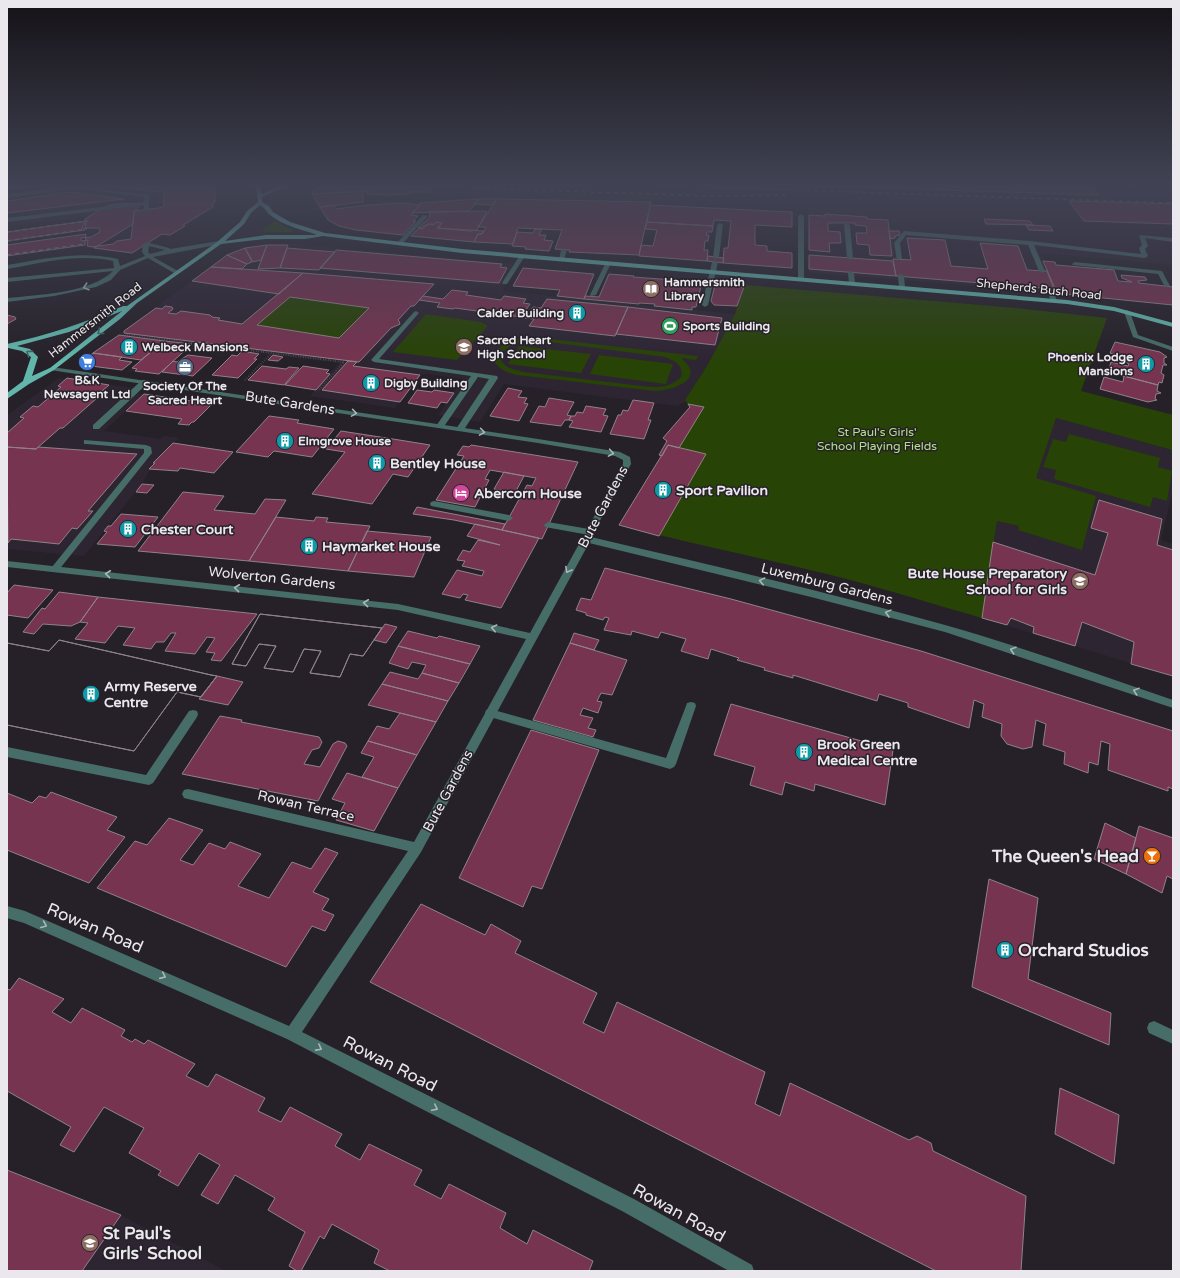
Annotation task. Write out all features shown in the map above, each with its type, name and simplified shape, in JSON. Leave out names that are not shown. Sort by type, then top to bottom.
[{"type":"main road","name":"Hammersmith Road","points":[[7,397],[26,382],[52,369],[118,318],[135,302],[217,244]]},
{"type":"main road","name":"Shepherds Bush Road","points":[[396,244],[522,256],[1054,300],[1098,306],[1127,312],[1173,325]]},
{"type":"main road","points":[[7,346],[88,324],[135,302]]},
{"type":"main road","name":"Hammersmith Road","points":[[7,346],[23,349],[32,354],[35,358],[26,382]]},
{"type":"street","points":[[172,250],[146,244],[145,252],[148,256],[176,272]]},
{"type":"street","points":[[7,280],[118,269],[135,260],[148,256],[172,250],[214,244]]},
{"type":"street","points":[[705,305],[714,271],[717,244]]},
{"type":"street","points":[[801,244],[801,279]]},
{"type":"street","points":[[849,244],[850,258]]},
{"type":"street","points":[[897,244],[899,259]]},
{"type":"street","points":[[1030,244],[1042,271]]},
{"type":"street","points":[[1036,244],[1145,256],[1142,248],[1145,246],[1144,244]]},
{"type":"street","points":[[561,259],[564,250]]},
{"type":"street","points":[[505,283],[522,256]]},
{"type":"street","points":[[7,267],[75,257],[100,257],[116,260],[118,265],[117,272],[111,278],[71,292],[7,300]]},
{"type":"street","points":[[593,295],[608,263]]},
{"type":"street","points":[[1075,264],[1160,272],[1167,286]]},
{"type":"street","points":[[851,272],[852,283]]},
{"type":"street","points":[[901,276],[902,287]]},
{"type":"street","points":[[1049,288],[1054,300]]},
{"type":"street","points":[[1127,312],[1135,336],[1173,349]]},
{"type":"street","points":[[416,313],[374,360],[494,378],[460,429]]},
{"type":"street","name":"Bute Gardens","points":[[52,369],[460,429],[622,455],[627,459],[627,464],[417,848],[292,1034]]},
{"type":"street","points":[[440,426],[476,375]]},
{"type":"street","points":[[96,427],[146,382]]},
{"type":"street","points":[[55,569],[148,453],[148,449],[146,447],[87,442]]},
{"type":"street","points":[[434,504],[509,518]]},
{"type":"street","name":"Luxemburg Gardens","points":[[548,525],[944,629],[1073,669],[1173,704]]},
{"type":"street","name":"Wolverton Gardens","points":[[7,564],[398,607],[532,637]]},
{"type":"street","points":[[490,713],[670,764],[691,706]]},
{"type":"street","points":[[7,752],[149,780],[193,714]]},
{"type":"street","name":"Rowan Terrace","points":[[188,794],[417,848]]},
{"type":"street","name":"Rowan Road","points":[[7,912],[25,917],[126,960],[292,1034],[421,1101],[628,1205],[746,1271]]},
{"type":"street","points":[[1154,1028],[1173,1037]]},
{"type":"path","points":[[121,334],[344,362],[318,391]]},
{"type":"path","points":[[240,385],[272,353]]},
{"type":"shaded area","points":[[86,244],[148,244],[132,254],[85,248]]},
{"type":"shaded area","name":"Sacred Heart High School","points":[[301,244],[513,264],[503,291],[735,314],[707,366],[685,400],[686,401],[677,406],[504,384],[480,422],[438,415],[463,379],[428,374],[420,375],[395,408],[310,396],[339,363],[192,344],[159,375],[128,371],[163,341],[118,335],[233,250],[252,245]]},
{"type":"shaded area","points":[[809,244],[1173,244],[1173,265],[1041,253],[1056,292],[809,273]]},
{"type":"shaded area","points":[[59,378],[136,388],[131,392],[144,394],[104,431],[160,439],[164,436],[179,438],[153,463],[142,484],[84,556],[7,549],[7,415]]},
{"type":"shaded area","name":"Bute House Preparatory School for Girls","points":[[1056,418],[1172,450],[1173,490],[1161,540],[1173,544],[1173,676],[982,618],[997,521],[1019,526]]},
{"type":"shaded area","name":"St Paul's Girls' School","points":[[7,1170],[121,1215],[226,1271],[7,1271]]},
{"type":"green space","name":"St Paul's Girls' School Playing Fields","points":[[745,285],[1016,308],[1107,318],[1081,391],[1173,415],[1172,450],[1056,418],[1036,478],[1096,496],[1082,550],[1018,530],[1019,526],[997,521],[982,618],[827,574],[619,525],[661,457],[659,455],[667,441],[663,438],[690,408],[685,400],[707,366],[735,314]]},
{"type":"green space","points":[[290,297],[369,308],[339,338],[257,325]]},
{"type":"green space","points":[[426,314],[481,322],[487,325],[487,327],[457,360],[393,352]]},
{"type":"green space","points":[[525,338],[541,338],[698,356],[696,360],[681,358],[688,365],[691,372],[685,382],[678,386],[655,391],[517,375],[502,369],[494,361],[493,356],[501,346]],"holes":[[[541,341],[665,357],[680,366],[682,373],[681,377],[677,381],[668,385],[653,387],[523,372],[506,366],[501,360],[500,356],[508,347],[518,343]]]},
{"type":"green space","points":[[519,346],[591,354],[581,373],[508,364]]},
{"type":"green space","points":[[599,355],[673,364],[666,384],[590,374]]},
{"type":"green space","points":[[1069,434],[1160,458],[1158,467],[1172,471],[1167,501],[1153,497],[1150,507],[1054,479],[1056,470],[1043,467],[1053,439],[1066,442]]},
{"type":"building","points":[[85,244],[85,245],[7,256],[7,245]]},
{"type":"building","points":[[87,244],[113,244],[92,247],[87,246]]},
{"type":"building","points":[[101,244],[147,244],[132,253],[94,248]]},
{"type":"building","points":[[513,244],[552,244],[549,251],[525,249],[526,247],[512,246]]},
{"type":"building","points":[[557,244],[642,244],[639,255],[569,252],[570,250],[555,249]]},
{"type":"building","points":[[654,244],[705,244],[704,250],[708,250],[707,261],[639,256],[641,245],[653,246]]},
{"type":"building","points":[[728,244],[755,244],[755,245],[767,246],[767,251],[792,253],[792,268],[723,263],[724,248],[728,248]]},
{"type":"building","points":[[809,244],[829,244],[830,252],[809,250]]},
{"type":"building","points":[[857,244],[891,244],[892,256],[870,255],[869,245]]},
{"type":"building","points":[[908,244],[946,244],[951,266],[988,269],[980,244],[1018,246],[1027,270],[1047,271],[1054,289],[896,276],[893,259],[911,260]]},
{"type":"building","points":[[267,245],[288,245],[280,268],[258,269]]},
{"type":"building","points":[[267,245],[261,260],[253,262],[245,248]]},
{"type":"building","points":[[245,248],[252,262],[247,264],[227,255]]},
{"type":"building","points":[[287,248],[335,252],[319,270],[280,268]]},
{"type":"building","points":[[336,250],[502,264],[500,267],[507,268],[499,283],[320,268]]},
{"type":"building","points":[[227,255],[247,264],[242,269],[211,267]]},
{"type":"building","points":[[809,255],[893,261],[896,276],[809,269]]},
{"type":"building","points":[[708,256],[724,258],[723,263],[707,261]]},
{"type":"building","points":[[1043,261],[1055,262],[1056,265],[1114,270],[1118,281],[1132,282],[1122,278],[1121,275],[1145,277],[1147,280],[1138,281],[1139,283],[1173,287],[1173,305],[1064,294],[1063,292],[1056,291]]},
{"type":"building","points":[[211,267],[303,273],[279,294],[192,281]]},
{"type":"building","points":[[523,268],[594,274],[584,299],[557,296],[560,290],[513,286]]},
{"type":"building","points":[[303,273],[434,284],[414,306],[411,306],[398,320],[400,324],[391,328],[359,362],[124,333],[124,331],[156,308],[162,309],[165,306],[172,307],[173,309],[168,313],[176,314],[181,311],[210,315],[212,317],[220,318],[218,320],[242,324]],"holes":[[[290,297],[369,308],[339,338],[257,325]]]},
{"type":"building","name":"Hammersmith Library","points":[[609,274],[702,282],[696,307],[692,307],[692,310],[654,306],[655,304],[584,299],[585,296],[599,297]]},
{"type":"building","points":[[715,285],[744,287],[737,306],[714,305],[711,301]]},
{"type":"building","points":[[452,290],[468,292],[466,295],[501,300],[504,296],[526,299],[523,303],[530,304],[521,317],[437,307],[440,303],[419,300],[423,296],[443,299]]},
{"type":"building","name":"Calder Building","points":[[547,299],[628,307],[615,336],[529,326],[534,319],[525,318],[533,307],[541,308]]},
{"type":"building","name":"Sports Building","points":[[628,307],[722,318],[715,345],[616,334]]},
{"type":"building","points":[[7,315],[15,317],[16,319],[7,324]]},
{"type":"building","name":"Welbeck Mansions","points":[[119,335],[164,341],[141,360],[93,353]]},
{"type":"building","points":[[164,341],[192,344],[159,374],[135,371],[137,369],[132,368]]},
{"type":"building","name":"Phoenix Lodge Mansions","points":[[1115,342],[1160,352],[1167,357],[1164,358],[1164,363],[1167,365],[1163,365],[1161,373],[1164,375],[1162,383],[1159,382],[1158,385],[1108,372],[1111,362],[1128,366],[1129,364],[1124,361],[1130,359],[1110,353]]},
{"type":"building","points":[[242,351],[259,354],[254,359],[257,359],[238,378],[212,375],[232,355],[237,356]]},
{"type":"building","points":[[93,353],[122,357],[119,360],[132,362],[122,370],[83,365],[82,362]]},
{"type":"building","name":"Society Of The Sacred Heart","points":[[188,355],[212,358],[193,376],[162,372],[173,361],[177,362]]},
{"type":"building","points":[[273,355],[283,357],[278,361],[268,360]]},
{"type":"building","name":"Digby Building","points":[[348,361],[357,362],[353,366],[420,375],[400,402],[322,390]]},
{"type":"building","points":[[262,366],[286,369],[289,367],[299,368],[284,385],[248,380]]},
{"type":"building","points":[[303,366],[329,370],[326,373],[330,374],[316,390],[285,385]]},
{"type":"building","points":[[1124,376],[1158,385],[1157,391],[1161,393],[1156,394],[1155,399],[1157,400],[1148,402],[1100,389],[1104,377],[1123,382]]},
{"type":"building","points":[[67,378],[109,385],[102,391],[105,391],[63,428],[60,428],[36,449],[7,447],[7,433],[24,418],[20,417],[33,406],[38,407],[61,387],[58,386]]},
{"type":"building","points":[[508,388],[522,391],[518,397],[527,398],[524,403],[528,404],[519,421],[490,416]]},
{"type":"building","points":[[417,390],[432,392],[434,390],[454,393],[447,403],[441,402],[437,408],[408,403]]},
{"type":"building","points":[[144,394],[212,404],[189,425],[178,424],[182,419],[126,411]]},
{"type":"building","points":[[549,398],[574,402],[567,415],[571,416],[569,420],[565,420],[561,426],[530,422],[539,406],[545,407]]},
{"type":"building","points":[[633,400],[654,403],[648,420],[651,420],[644,439],[610,434],[618,415],[621,415],[623,410],[628,411]]},
{"type":"building","points":[[688,404],[704,407],[679,448],[668,445],[662,456],[659,455],[667,441],[663,438],[690,407]]},
{"type":"building","points":[[586,406],[606,409],[603,415],[608,416],[601,432],[569,427],[573,421],[569,420],[571,416],[575,416],[577,412],[583,413]]},
{"type":"building","name":"Elmgrove House","points":[[269,416],[299,420],[297,423],[334,429],[312,457],[274,451],[268,457],[236,452]]},
{"type":"building","name":"Bentley House","points":[[341,431],[430,445],[408,477],[393,474],[372,504],[312,494],[345,452],[326,449]]},
{"type":"building","points":[[173,443],[233,452],[214,473],[180,468],[178,471],[149,469]]},
{"type":"building","name":"Abercorn House","points":[[471,445],[578,462],[542,539],[502,530],[527,485],[532,486],[536,478],[490,470],[485,479],[489,480],[475,507],[436,500],[464,456],[457,455],[463,446],[469,447]]},
{"type":"building","name":"Sport Pavilion","points":[[668,445],[706,454],[659,536],[619,525]]},
{"type":"building","points":[[7,447],[36,449],[38,447],[137,454],[88,511],[93,511],[77,529],[72,528],[59,544],[11,539],[8,543]]},
{"type":"building","points":[[504,472],[524,476],[515,493],[494,489]]},
{"type":"building","points":[[142,484],[154,485],[147,493],[136,492]]},
{"type":"building","points":[[183,492],[224,496],[214,510],[255,514],[265,499],[286,500],[249,561],[138,551]]},
{"type":"building","points":[[1099,500],[1162,519],[1157,545],[1173,550],[1173,676],[1131,664],[1134,642],[1082,622],[1075,646],[1033,633],[1034,627],[1011,618],[1007,625],[982,618],[993,542],[1095,575],[1108,533],[1091,528]]},
{"type":"building","points":[[417,507],[505,524],[502,530],[454,520],[413,514]]},
{"type":"building","name":"Chester Court","points":[[121,514],[158,517],[135,547],[97,544],[107,532],[104,531],[108,526],[111,526]]},
{"type":"building","name":"Haymarket House","points":[[276,517],[314,521],[316,517],[328,518],[326,522],[370,526],[348,571],[249,561]]},
{"type":"building","points":[[475,524],[539,538],[501,608],[465,600],[468,595],[463,594],[460,598],[442,594],[457,570],[482,576],[484,571],[462,566],[465,561],[457,560],[463,550],[470,552],[478,540],[500,545],[467,536]]},
{"type":"building","points":[[367,531],[431,537],[414,577],[348,571]]},
{"type":"building","points":[[605,568],[731,599],[921,651],[1173,731],[1173,789],[1168,787],[1168,791],[1108,770],[1110,744],[1101,741],[1098,765],[1089,762],[1088,773],[1064,764],[1065,752],[1043,745],[1046,724],[1036,720],[1032,747],[1023,749],[1007,744],[1001,736],[1002,724],[982,717],[984,704],[974,700],[969,728],[908,707],[908,703],[879,694],[877,701],[793,675],[793,678],[764,670],[765,668],[737,660],[739,658],[711,649],[708,659],[681,651],[686,639],[661,632],[658,638],[632,631],[631,635],[604,630],[609,618],[605,617],[603,620],[586,615],[586,613],[576,610],[581,598],[591,600]]},
{"type":"building","points":[[14,585],[53,590],[28,618],[7,615],[7,593]]},
{"type":"building","points":[[59,592],[98,597],[80,622],[71,626],[43,624],[34,634],[23,632],[42,608],[45,609]]},
{"type":"building","points":[[98,597],[257,614],[221,661],[211,660],[215,653],[206,652],[215,638],[207,637],[195,654],[165,651],[176,633],[171,633],[164,642],[156,642],[151,649],[123,645],[135,628],[118,626],[105,643],[75,639],[88,623],[80,622]]},
{"type":"building","points":[[260,614],[382,628],[363,656],[350,654],[340,677],[310,673],[321,651],[304,649],[293,672],[264,668],[276,646],[259,644],[246,666],[232,664]]},
{"type":"building","points":[[260,614],[382,628],[363,656],[350,654],[340,677],[310,673],[321,651],[314,650],[304,649],[293,672],[264,668],[276,646],[259,644],[246,666],[232,664]]},
{"type":"building","points":[[385,624],[397,627],[386,643],[374,640]]},
{"type":"building","points":[[408,631],[437,638],[439,636],[480,646],[470,664],[398,646]]},
{"type":"building","points":[[574,633],[599,640],[594,650],[570,643]]},
{"type":"building","name":"Army Reserve Centre","points":[[59,640],[217,676],[201,697],[177,692],[134,751],[7,725],[7,643],[49,651]]},
{"type":"building","name":"Army Reserve Centre","points":[[59,640],[217,676],[201,697],[177,692],[134,751],[7,725],[7,643],[49,651]]},
{"type":"building","points":[[570,643],[627,660],[612,695],[601,693],[597,701],[602,702],[598,713],[583,708],[580,715],[593,718],[588,728],[596,730],[593,737],[533,720]]},
{"type":"building","points":[[398,646],[470,664],[459,683],[422,673],[426,665],[412,662],[408,669],[389,663]]},
{"type":"building","points":[[390,672],[418,679],[422,673],[459,683],[448,701],[382,684]]},
{"type":"building","points":[[217,676],[243,682],[228,705],[199,699]]},
{"type":"building","points":[[382,684],[448,701],[436,722],[368,705]]},
{"type":"building","name":"Brook Green Medical Centre","points":[[731,704],[893,750],[885,805],[815,784],[814,791],[785,782],[782,795],[750,785],[755,767],[714,755]]},
{"type":"building","points":[[400,713],[436,722],[417,755],[368,741],[377,726],[389,729]]},
{"type":"building","points":[[220,716],[242,720],[241,722],[319,737],[322,742],[319,748],[312,750],[304,764],[320,767],[333,744],[338,741],[345,743],[347,746],[318,801],[182,774]]},
{"type":"building","points":[[531,730],[599,750],[542,889],[532,886],[523,907],[459,878]]},
{"type":"building","points":[[368,741],[417,755],[398,788],[362,777],[374,757],[361,753]]},
{"type":"building","points":[[347,773],[398,788],[374,831],[336,820],[345,803],[332,799]]},
{"type":"building","points":[[51,792],[117,817],[107,830],[125,837],[89,883],[7,850],[7,793],[32,803],[39,796],[46,798]]},
{"type":"building","points":[[169,818],[203,830],[180,860],[193,865],[209,843],[225,849],[230,842],[261,854],[238,886],[269,898],[292,862],[311,869],[325,848],[338,853],[313,892],[329,899],[322,910],[334,915],[325,931],[312,926],[286,967],[97,888],[135,841],[147,845]]},
{"type":"building","points":[[1105,823],[1136,838],[1126,874],[1094,859]]},
{"type":"building","name":"The Queen's Head","points":[[1139,826],[1173,838],[1173,879],[1167,876],[1162,893],[1126,874]]},
{"type":"building","name":"Orchard Studios","points":[[989,879],[1038,898],[1028,979],[1111,1013],[1109,1045],[972,987]]},
{"type":"building","points":[[421,904],[485,935],[491,924],[521,941],[515,953],[597,993],[583,1023],[604,1033],[617,1002],[765,1072],[755,1104],[780,1116],[790,1083],[909,1140],[917,1136],[931,1143],[933,1151],[1026,1196],[1021,1271],[936,1271],[370,982]]},
{"type":"building","points":[[19,978],[64,999],[52,1012],[71,1023],[82,1008],[125,1030],[121,1036],[132,1042],[135,1039],[144,1044],[148,1040],[195,1064],[186,1076],[208,1087],[216,1074],[265,1098],[258,1111],[281,1122],[290,1107],[342,1134],[335,1146],[360,1160],[369,1144],[422,1170],[414,1185],[441,1199],[449,1184],[506,1213],[500,1228],[527,1244],[533,1230],[593,1261],[589,1271],[390,1271],[374,1263],[379,1250],[332,1224],[324,1239],[320,1236],[301,1271],[297,1271],[289,1266],[305,1232],[268,1210],[275,1198],[235,1175],[218,1204],[201,1195],[220,1165],[199,1153],[178,1186],[158,1175],[161,1171],[129,1153],[144,1128],[104,1107],[74,1152],[60,1145],[71,1127],[7,1091],[7,989],[10,990]]},
{"type":"building","points":[[1060,1088],[1119,1115],[1114,1164],[1055,1134]]},
{"type":"building","name":"St Paul's Girls' School","points":[[7,1170],[121,1215],[82,1271],[7,1271]]},
{"type":"railway","points":[[7,255],[85,244]]},
{"type":"place","name":"Hammersmith Library","points":[[651,289]]},
{"type":"place","name":"Calder Building","points":[[577,313]]},
{"type":"place","name":"Sports Building","points":[[670,326]]},
{"type":"place","name":"Welbeck Mansions","points":[[129,347]]},
{"type":"place","name":"Sacred Heart High School","points":[[464,347]]},
{"type":"place","name":"B&K Newsagent Ltd","points":[[87,362]]},
{"type":"place","name":"Phoenix Lodge Mansions","points":[[1146,364]]},
{"type":"place","name":"Society Of The Sacred Heart","points":[[185,367]]},
{"type":"place","name":"Digby Building","points":[[371,383]]},
{"type":"place","name":"Elmgrove House","points":[[285,441]]},
{"type":"place","name":"Bentley House","points":[[377,463]]},
{"type":"place","name":"Sport Pavilion","points":[[663,490]]},
{"type":"place","name":"Abercorn House","points":[[461,493]]},
{"type":"place","name":"Chester Court","points":[[128,529]]},
{"type":"place","name":"Haymarket House","points":[[309,546]]},
{"type":"place","name":"Bute House Preparatory School for Girls","points":[[1080,581]]},
{"type":"place","name":"Army Reserve Centre","points":[[91,694]]},
{"type":"place","name":"Brook Green Medical Centre","points":[[804,752]]},
{"type":"place","name":"The Queen's Head","points":[[1152,856]]},
{"type":"place","name":"Orchard Studios","points":[[1005,950]]},
{"type":"place","name":"St Paul's Girls' School","points":[[90,1243]]}]
